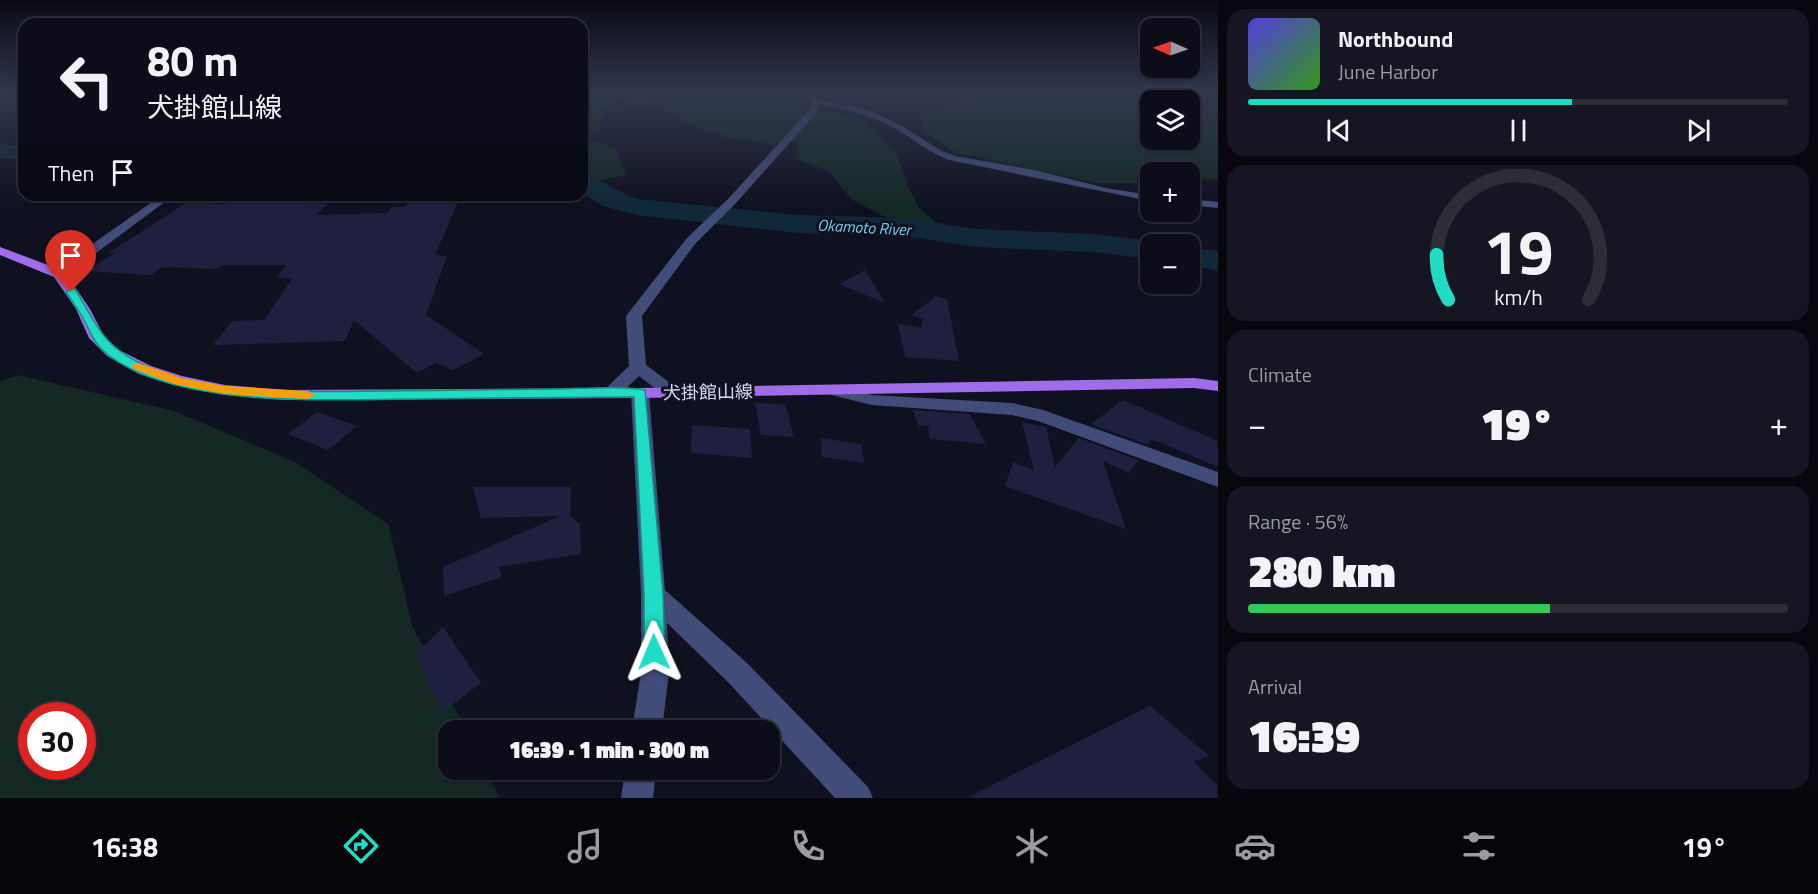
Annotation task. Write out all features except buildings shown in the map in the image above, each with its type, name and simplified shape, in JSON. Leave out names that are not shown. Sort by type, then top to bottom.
[{"type":"main road","points":[[0,251],[59,274]]},
{"type":"main road","name":"犬掛館山線","points":[[59,274],[83,309],[97,338],[113,353],[145,370],[179,381],[225,390],[285,396],[1194,384],[1218,386]]},
{"type":"street","points":[[670,392],[638,368],[634,316],[692,241],[732,201],[796,130]]},
{"type":"street","points":[[902,130],[928,147],[956,158],[1140,197]]},
{"type":"street","points":[[59,274],[161,201]]},
{"type":"street","points":[[1200,203],[1218,205]]},
{"type":"street","points":[[611,393],[638,368]]},
{"type":"street","points":[[833,390],[872,400],[1022,411],[1043,416],[1218,480]]},
{"type":"street","points":[[640,393],[653,594],[655,672],[648,720]]},
{"type":"street","points":[[653,594],[738,673],[857,798]]},
{"type":"street","points":[[637,798],[640,780]]},
{"type":"green space","points":[[706,130],[873,130],[896,152],[908,186],[920,209],[939,225],[883,216],[851,199],[829,171],[796,159],[797,142],[770,144],[726,138],[718,132]]},
{"type":"green space","points":[[924,130],[1140,130],[1140,150],[1200,150],[1200,130],[1218,130],[1218,179],[1200,180],[1200,162],[1140,162],[1140,183],[1096,183],[957,153]]},
{"type":"green space","points":[[588,139],[616,149],[626,175],[588,182]]},
{"type":"green space","points":[[368,201],[392,201],[387,203]]},
{"type":"green space","points":[[17,375],[174,411],[295,462],[388,524],[412,625],[461,720],[438,720],[438,780],[490,780],[500,798],[0,798],[0,381]]},
{"type":"waterway","name":"Okamoto River","points":[[0,151],[18,152]]},
{"type":"waterway","name":"Okamoto River","points":[[588,186],[612,200],[637,207],[798,224],[904,227],[976,238],[1095,243],[1140,249]]},
{"type":"waterway","name":"Okamoto River","points":[[1200,258],[1218,261]]},
{"type":"slow traffic","points":[[138,366],[179,381],[225,390],[285,396],[308,395]]},
{"type":"route","points":[[71,292],[90,320],[97,338],[113,353],[145,370],[179,381],[225,390],[285,396],[640,393],[653,594],[654,652]]}]
